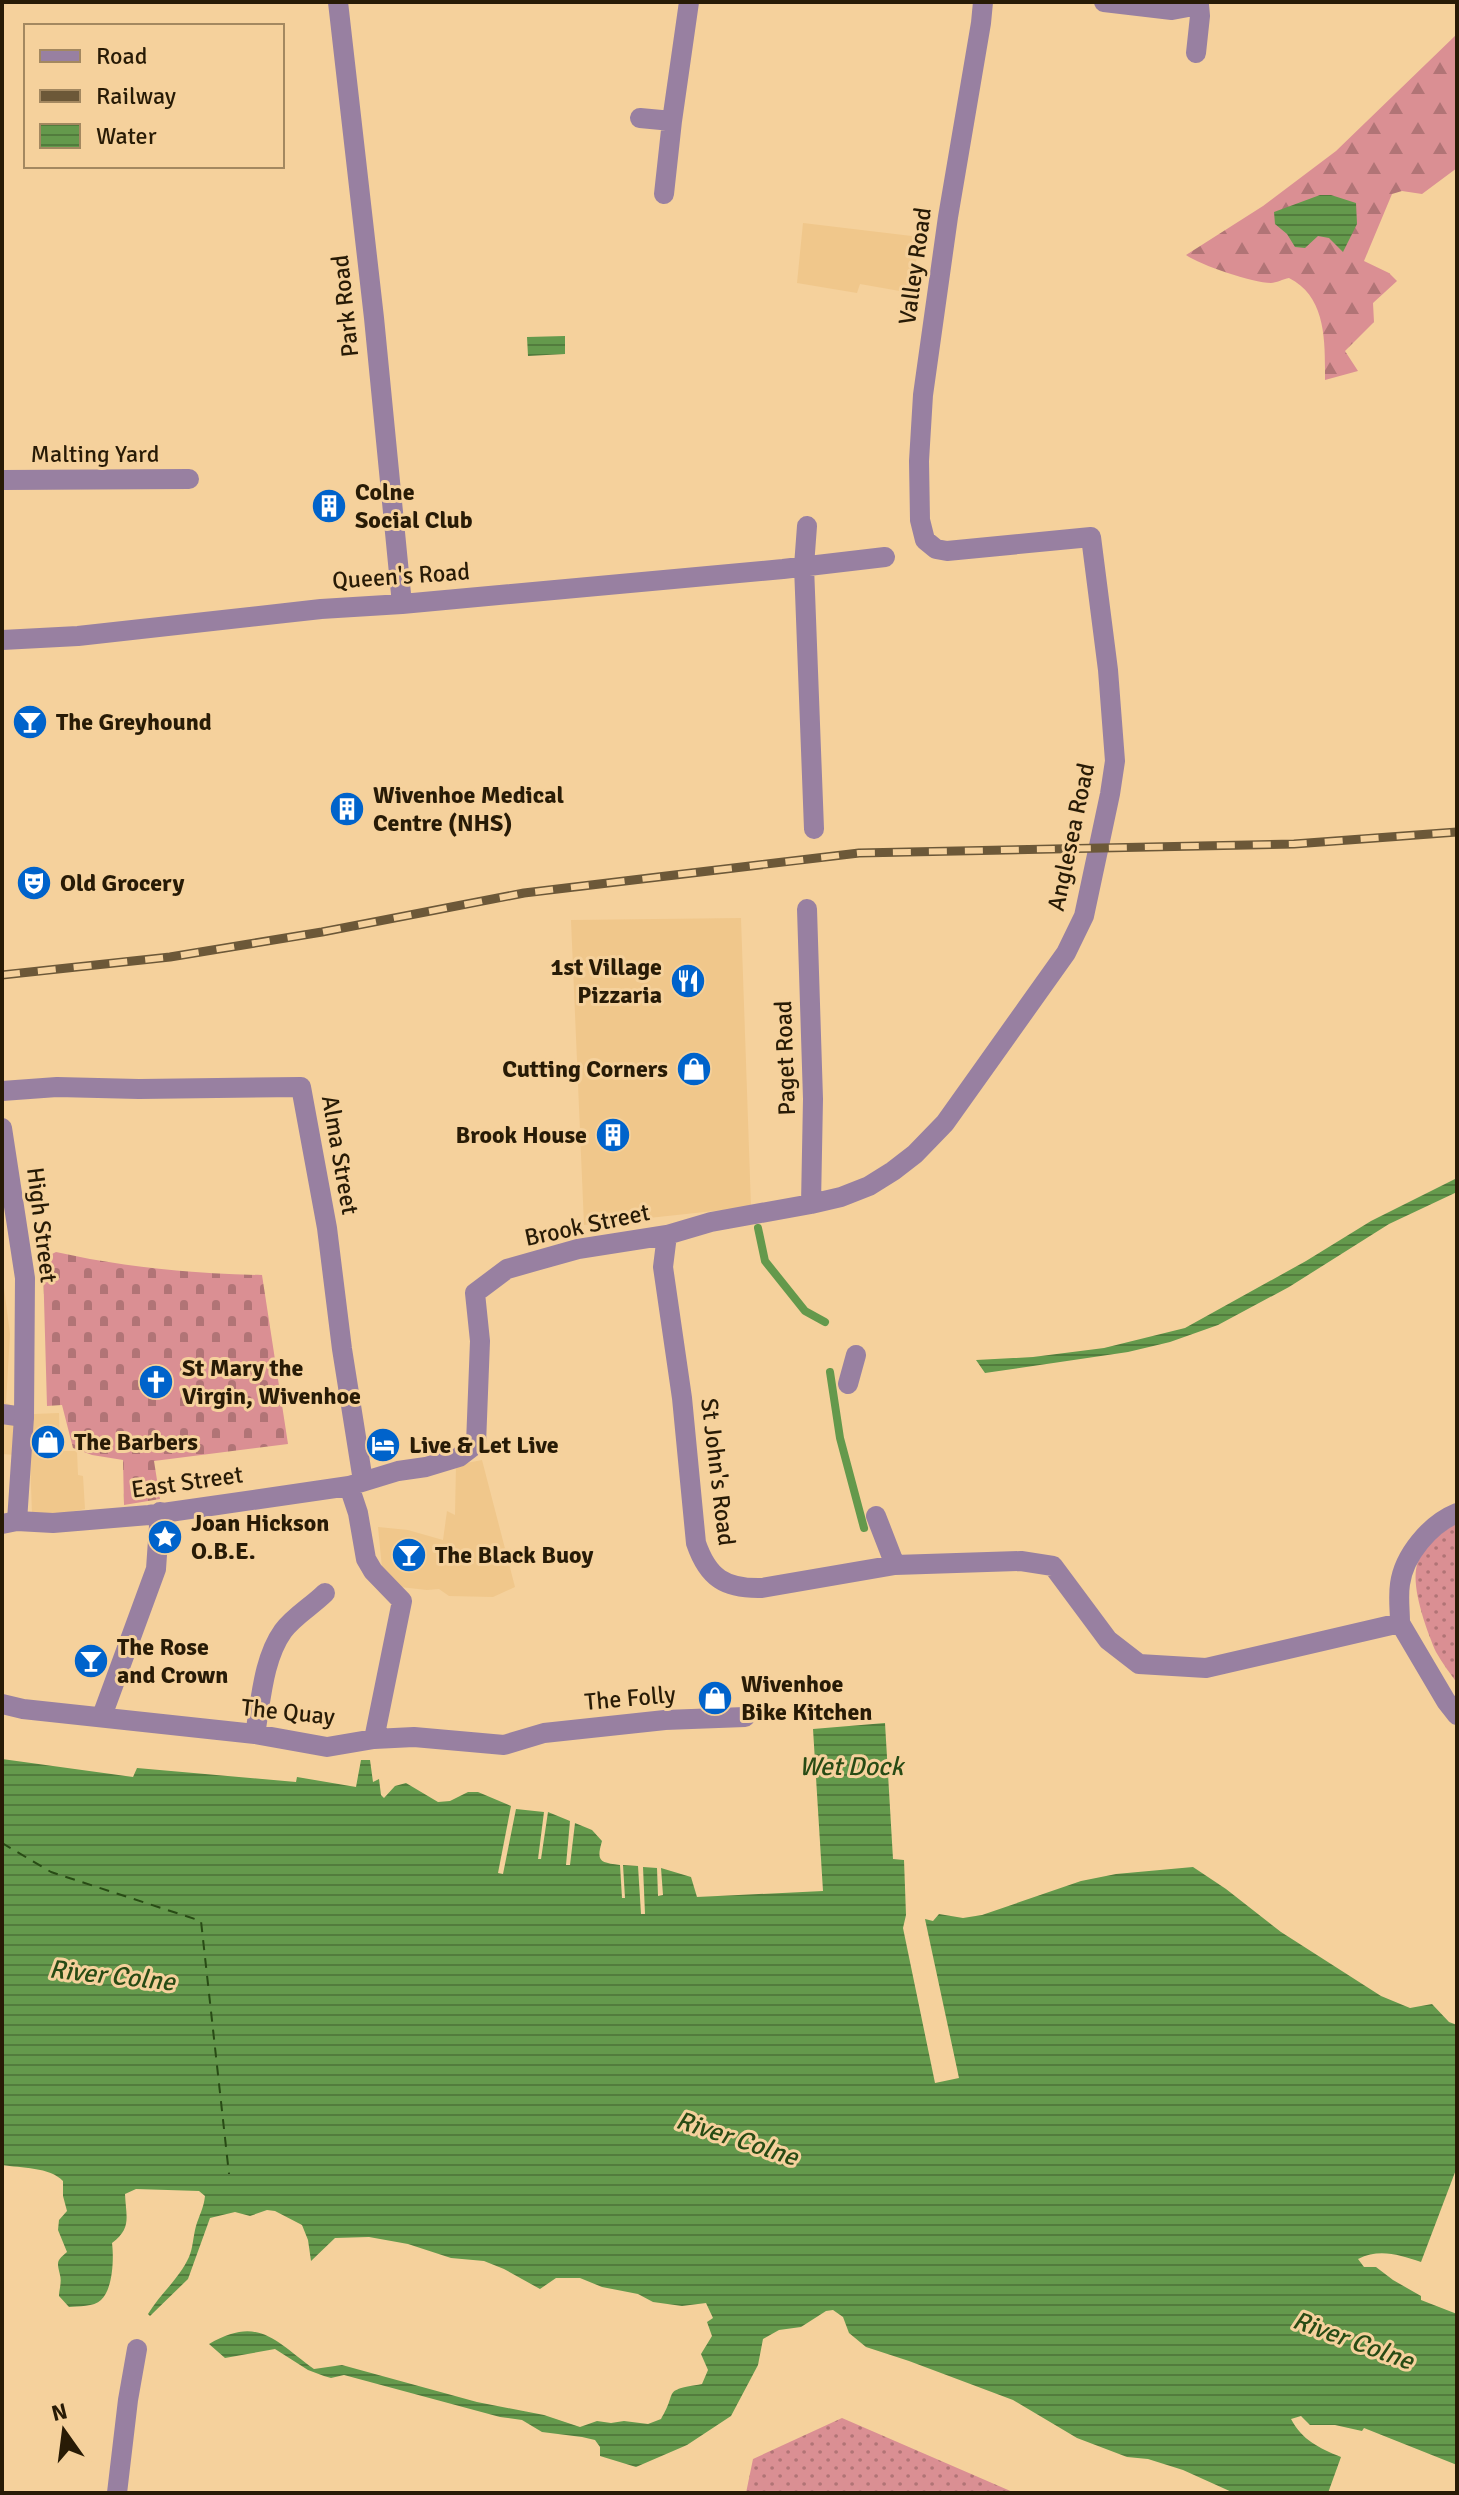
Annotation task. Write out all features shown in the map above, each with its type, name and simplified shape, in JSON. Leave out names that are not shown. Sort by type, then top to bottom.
[{"type":"street","name":"Park Road","points":[[338,2],[402,604]]},
{"type":"street","points":[[664,194],[689,2]]},
{"type":"street","name":"Valley Road","points":[[983,2],[923,395],[919,461],[920,520],[925,540],[936,549],[947,551],[1091,537]]},
{"type":"street","points":[[1104,2],[1172,10],[1199,4],[1196,53]]},
{"type":"street","points":[[640,118],[672,121]]},
{"type":"street","name":"Malting Yard","points":[[2,480],[189,479]]},
{"type":"street","points":[[807,526],[804,566],[814,829]]},
{"type":"street","name":"Anglesea Road","points":[[841,1197],[869,1186],[893,1171],[915,1154],[945,1123],[1066,953],[1084,916],[1115,761],[1100,595],[1091,537]]},
{"type":"street","name":"Queen's Road","points":[[2,640],[66,637],[321,609],[402,604],[885,557]]},
{"type":"street","name":"Paget Road","points":[[807,909],[813,1099],[811,1204]]},
{"type":"street","name":"Alma Street","points":[[2,1091],[57,1087],[301,1087],[327,1228],[356,1484]]},
{"type":"street","name":"High Street","points":[[2,1128],[25,1278],[24,1417],[10,1523]]},
{"type":"street","name":"Brook Street","points":[[356,1484],[459,1457],[476,1444],[480,1341],[475,1293],[507,1269],[578,1249],[667,1235],[711,1222],[841,1197]]},
{"type":"street","name":"St John's Road","points":[[667,1235],[663,1267],[682,1398],[696,1543],[711,1574],[727,1583],[744,1588],[762,1588],[895,1565],[1021,1561],[1053,1566],[1108,1640],[1139,1664],[1155,1666],[1206,1668],[1400,1623]]},
{"type":"street","points":[[848,1384],[856,1355]]},
{"type":"street","points":[[2,1414],[24,1417]]},
{"type":"street","points":[[356,1484],[366,1559],[373,1571],[402,1601],[374,1739]]},
{"type":"street","name":"East Street","points":[[10,1523],[53,1523],[160,1512],[356,1484]]},
{"type":"street","points":[[102,1716],[156,1569],[160,1512]]},
{"type":"street","points":[[1457,1513],[1444,1518],[1424,1538],[1405,1563],[1400,1586],[1400,1623],[1457,1715]]},
{"type":"street","points":[[876,1516],[895,1565]]},
{"type":"street","points":[[255,1734],[265,1678],[282,1632],[325,1593]]},
{"type":"street","name":"The Quay","points":[[2,1704],[23,1709],[255,1734],[327,1747],[374,1739],[414,1737],[504,1745],[522,1740]]},
{"type":"street","name":"The Folly","points":[[522,1740],[544,1733],[665,1720],[745,1717]]},
{"type":"street","points":[[117,2493],[137,2349]]},
{"type":"shaded area","points":[[803,223],[920,237],[911,293],[860,284],[857,293],[797,283]]},
{"type":"shaded area","points":[[741,918],[751,1207],[584,1225],[571,920]]},
{"type":"shaded area","points":[[2,1273],[10,1334],[6,1403],[34,1414],[59,1413],[60,1451],[77,1451],[78,1475],[83,1476],[85,1509],[32,1515],[30,1456],[2,1454]]},
{"type":"shaded area","points":[[482,1460],[515,1587],[493,1597],[449,1596],[439,1589],[400,1587],[382,1568],[378,1527],[408,1530],[443,1540],[447,1511],[455,1515],[456,1465]]},
{"type":"green space","points":[[1457,34],[1457,168],[1422,194],[1402,191],[1392,194],[1364,261],[1389,273],[1397,281],[1373,303],[1374,322],[1345,351],[1358,371],[1325,380],[1321,322],[1311,297],[1301,286],[1289,278],[1271,283],[1240,277],[1186,255],[1263,206],[1336,151]]},
{"type":"green space","points":[[56,1252],[158,1269],[262,1275],[288,1444],[154,1461],[160,1499],[124,1505],[123,1460],[73,1448],[62,1405],[47,1406],[43,1264],[48,1256]]},
{"type":"green space","points":[[1457,1523],[1457,1683],[1432,1643],[1420,1607],[1416,1571],[1429,1544]]},
{"type":"green space","points":[[842,2418],[1015,2493],[746,2493],[753,2459]]},
{"type":"water","points":[[1320,195],[1356,203],[1357,224],[1343,252],[1329,238],[1318,236],[1305,248],[1295,247],[1287,234],[1275,224],[1274,212]]},
{"type":"water","points":[[565,336],[565,354],[528,356],[527,337]]},
{"type":"water","points":[[1457,1178],[1457,1192],[1389,1224],[1289,1287],[1218,1325],[1170,1342],[1128,1352],[985,1373],[976,1360],[1104,1348],[1185,1328],[1371,1221]]},
{"type":"water","points":[[885,1723],[893,1859],[904,1860],[906,1915],[903,1928],[935,2083],[959,2078],[925,1919],[933,1921],[939,1914],[963,1918],[982,1915],[1081,1881],[1116,1874],[1193,1867],[1281,1932],[1381,1996],[1410,2008],[1432,2004],[1449,2022],[1457,2025],[1457,2167],[1421,2262],[1382,2253],[1358,2259],[1364,2267],[1376,2267],[1421,2296],[1421,2300],[1457,2314],[1457,2465],[1364,2428],[1362,2431],[1335,2425],[1310,2425],[1301,2416],[1291,2419],[1300,2433],[1318,2447],[1341,2457],[1328,2493],[1234,2493],[1183,2470],[1148,2459],[1127,2457],[1077,2438],[1013,2400],[866,2347],[849,2333],[843,2317],[833,2310],[826,2311],[801,2327],[779,2330],[763,2339],[758,2365],[731,2416],[687,2445],[636,2467],[600,2456],[600,2447],[595,2440],[542,2432],[522,2420],[500,2417],[344,2375],[331,2378],[308,2370],[275,2349],[225,2358],[209,2344],[241,2332],[254,2332],[277,2341],[314,2369],[342,2365],[477,2402],[544,2415],[580,2427],[597,2421],[648,2424],[661,2419],[672,2393],[680,2388],[702,2384],[708,2370],[701,2354],[712,2336],[707,2322],[713,2318],[706,2303],[682,2306],[653,2302],[638,2294],[602,2287],[580,2278],[556,2278],[540,2289],[484,2261],[451,2258],[408,2244],[369,2237],[335,2238],[311,2261],[302,2225],[267,2210],[250,2216],[235,2212],[210,2218],[188,2279],[150,2316],[148,2314],[189,2257],[205,2196],[199,2191],[136,2189],[125,2194],[126,2222],[123,2232],[112,2243],[112,2273],[105,2295],[94,2304],[69,2307],[59,2296],[61,2280],[58,2262],[67,2252],[58,2230],[59,2220],[67,2211],[63,2181],[51,2173],[2,2165],[2,1759],[133,1777],[137,1768],[296,1782],[297,1777],[356,1787],[361,1760],[370,1760],[373,1782],[379,1779],[384,1798],[395,1786],[406,1783],[438,1802],[450,1801],[468,1792],[478,1792],[511,1806],[498,1873],[503,1874],[516,1809],[544,1812],[538,1859],[541,1859],[548,1812],[570,1821],[566,1865],[570,1865],[575,1823],[592,1830],[602,1841],[601,1860],[620,1865],[622,1898],[625,1898],[623,1865],[638,1866],[641,1914],[645,1914],[643,1867],[657,1868],[658,1896],[663,1895],[661,1868],[691,1877],[697,1897],[823,1891],[813,1729]]},
{"type":"waterway","points":[[758,1228],[765,1261],[805,1311],[825,1322]]},
{"type":"waterway","points":[[830,1372],[840,1438],[864,1528]]},
{"type":"ferry route","points":[[2,1843],[51,1872],[201,1921],[229,2174]]},
{"type":"railway","points":[[2,975],[170,957],[322,932],[524,893],[859,853],[1294,844],[1457,832]]},
{"type":"place","name":"Colne Social Club","points":[[329,506]]},
{"type":"place","name":"The Greyhound","points":[[30,722]]},
{"type":"place","name":"Wivenhoe Medical Centre (NHS)","points":[[347,809]]},
{"type":"place","name":"Old Grocery","points":[[34,883]]},
{"type":"place","name":"1st Village Pizzaria","points":[[688,981]]},
{"type":"place","name":"Cutting Corners","points":[[694,1069]]},
{"type":"place","name":"Brook House","points":[[613,1135]]},
{"type":"place","name":"St Mary the Virgin, Wivenhoe","points":[[156,1382]]},
{"type":"place","name":"The Barbers","points":[[48,1442]]},
{"type":"place","name":"Live & Let Live","points":[[383,1445]]},
{"type":"place","name":"Joan Hickson O.B.E.","points":[[165,1537]]},
{"type":"place","name":"The Black Buoy","points":[[409,1555]]},
{"type":"place","name":"The Rose and Crown","points":[[91,1661]]},
{"type":"place","name":"Wivenhoe Bike Kitchen","points":[[715,1698]]},
{"type":"water label","name":"Wet Dock","points":[[851,1767]]},
{"type":"water label","name":"River Colne","points":[[112,1976]]},
{"type":"water label","name":"River Colne","points":[[737,2139]]},
{"type":"water label","name":"River Colne","points":[[1353,2341]]}]
